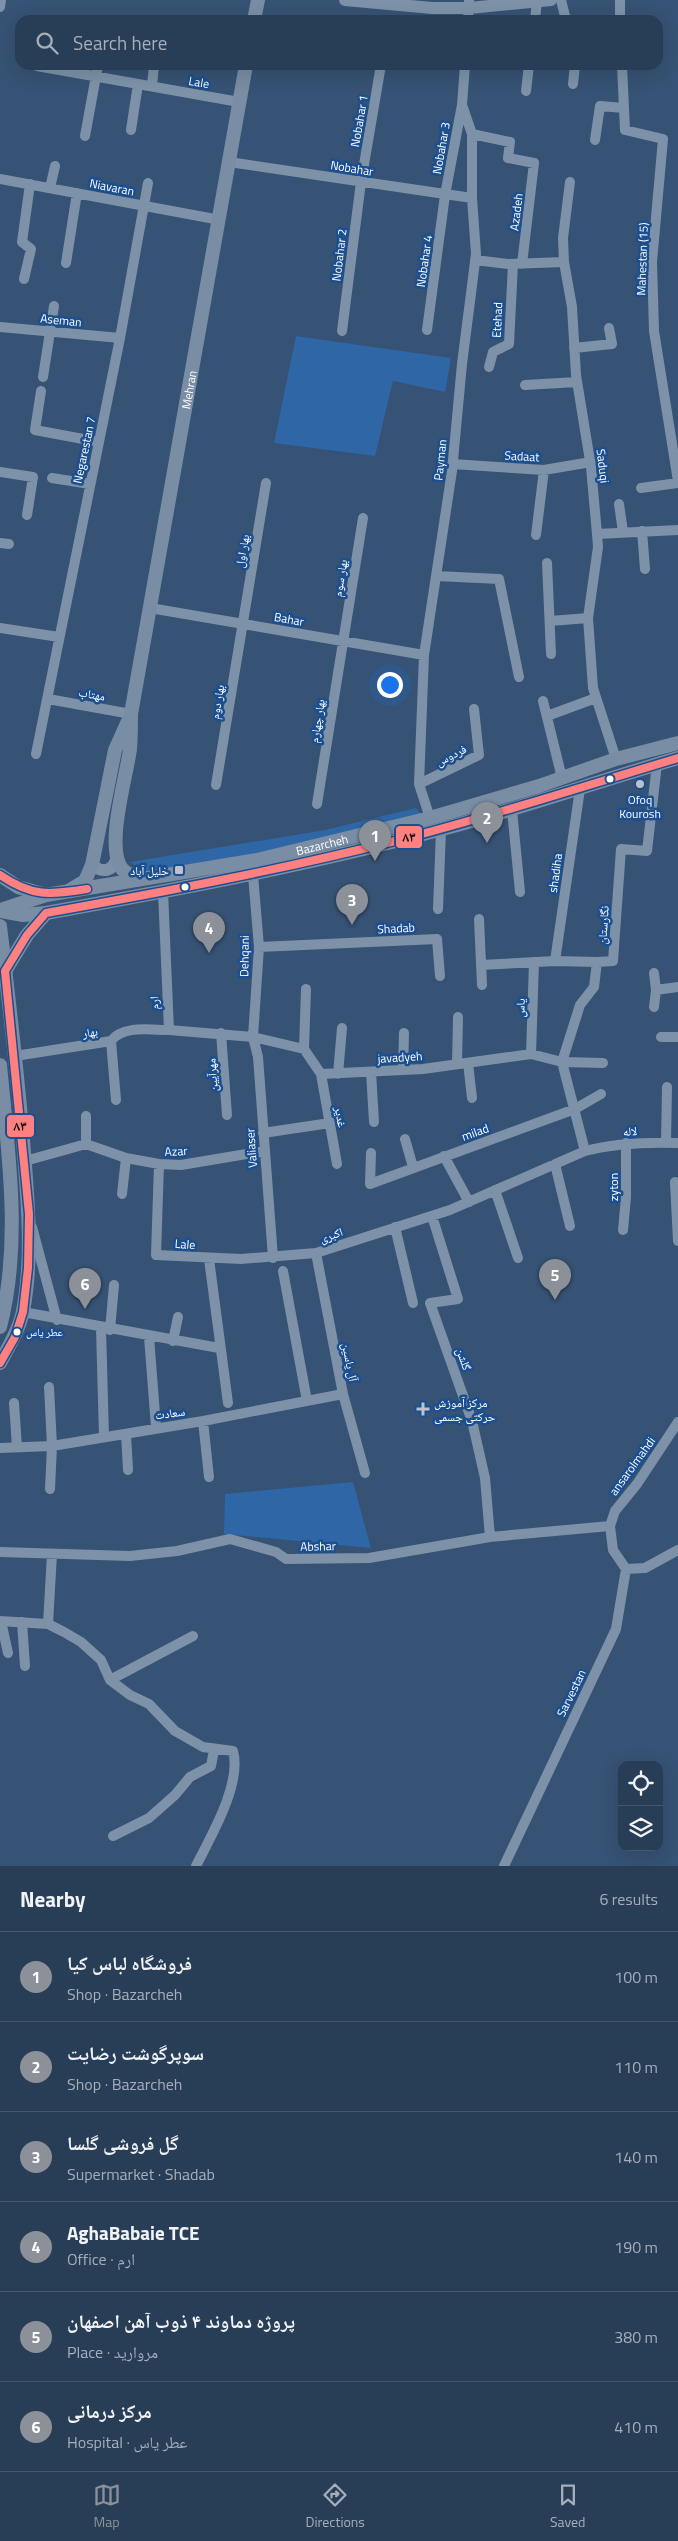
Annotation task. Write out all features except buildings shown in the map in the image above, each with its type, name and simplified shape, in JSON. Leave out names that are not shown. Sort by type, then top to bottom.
[{"type":"main road","points":[[255,15],[258,0]]},
{"type":"main road","name":"Mehran","points":[[131,714],[245,70]]},
{"type":"main road","points":[[131,714],[130,749],[116,838],[117,856],[122,869],[132,876],[148,878]]},
{"type":"main road","points":[[66,892],[85,881],[92,866],[115,750],[131,714]]},
{"type":"main road","name":"Bazarcheh","points":[[46,895],[257,860],[430,818],[526,790],[616,759],[678,743]]},
{"type":"main road","name":"Bazarcheh","points":[[46,913],[253,875],[441,830],[530,806],[678,758]]},
{"type":"main road","points":[[526,790],[522,799],[525,804],[530,806]]},
{"type":"main road","points":[[501,797],[509,801],[511,808],[509,811]]},
{"type":"main road","points":[[0,874],[18,887],[46,895]]},
{"type":"main road","points":[[0,910],[46,895]]},
{"type":"main road","points":[[0,910],[22,915],[46,913]]},
{"type":"main road","points":[[5,971],[27,935],[46,913]]},
{"type":"main road","points":[[0,926],[15,1056],[29,1214],[28,1268],[23,1312],[15,1337],[0,1363]]},
{"type":"main road","points":[[0,1065],[12,1267],[7,1300],[0,1327]]},
{"type":"main road","points":[[12,1267],[28,1268]]},
{"type":"street","points":[[0,6],[1,0]]},
{"type":"street","points":[[345,0],[432,8],[469,9],[550,0]]},
{"type":"street","points":[[561,0],[565,15]]},
{"type":"street","points":[[620,0],[620,15]]},
{"type":"street","points":[[536,15],[537,1]]},
{"type":"street","name":"Lale","points":[[61,70],[239,102]]},
{"type":"street","points":[[85,136],[97,70]]},
{"type":"street","points":[[152,86],[154,70]]},
{"type":"street","name":"Nobahar 1","points":[[361,182],[380,70]]},
{"type":"street","points":[[462,105],[464,70]]},
{"type":"street","points":[[526,91],[528,70]]},
{"type":"street","points":[[573,84],[574,70]]},
{"type":"street","name":"Mahestan (15)","points":[[622,70],[625,130],[662,138],[652,262],[654,331],[678,482]]},
{"type":"street","points":[[130,130],[138,84]]},
{"type":"street","name":"Payman","points":[[430,818],[419,784],[424,655],[452,464],[475,260],[472,198],[472,134],[462,105]]},
{"type":"street","name":"Nobahar 3","points":[[445,195],[462,105]]},
{"type":"street","points":[[595,140],[600,106],[624,108]]},
{"type":"street","name":"Azadeh","points":[[472,134],[510,142],[508,158],[534,163],[517,264]]},
{"type":"street","name":"Nobahar","points":[[229,162],[472,198]]},
{"type":"street","points":[[50,188],[55,166]]},
{"type":"street","name":"Niavaran","points":[[0,179],[220,220]]},
{"type":"street","name":"Nobahar 2","points":[[342,331],[361,182]]},
{"type":"street","name":"Saduqi","points":[[570,182],[563,238],[564,262],[572,307],[577,382],[591,462],[598,547],[588,618],[593,688],[616,759]]},
{"type":"street","name":"Negarestan 7","points":[[36,754],[120,338],[148,183]]},
{"type":"street","points":[[24,278],[31,249],[22,242],[30,184]]},
{"type":"street","points":[[66,263],[77,193]]},
{"type":"street","name":"Nobahar 4","points":[[427,330],[445,195]]},
{"type":"street","points":[[475,260],[517,264],[564,262]]},
{"type":"street","name":"Etehad","points":[[489,367],[493,352],[509,344],[517,264]]},
{"type":"street","points":[[43,377],[54,306]]},
{"type":"street","name":"Aseman","points":[[0,327],[120,338]]},
{"type":"street","points":[[574,348],[612,344],[608,328]]},
{"type":"street","points":[[525,385],[577,382]]},
{"type":"street","points":[[41,391],[35,430],[99,442]]},
{"type":"street","name":"Sadaat","points":[[452,464],[544,470],[591,462]]},
{"type":"street","points":[[536,535],[544,470]]},
{"type":"street","points":[[0,472],[33,477],[27,515]]},
{"type":"street","points":[[52,478],[90,484]]},
{"type":"street","points":[[641,488],[678,482]]},
{"type":"street","name":"بهار اول","points":[[242,624],[266,483]]},
{"type":"street","points":[[619,504],[623,532]]},
{"type":"street","name":"بهار سوم","points":[[342,641],[363,518]]},
{"type":"street","points":[[597,534],[678,530]]},
{"type":"street","points":[[642,531],[645,569]]},
{"type":"street","points":[[547,563],[550,654]]},
{"type":"street","points":[[436,576],[499,579],[519,677]]},
{"type":"street","name":"Bahar","points":[[150,608],[424,655]]},
{"type":"street","points":[[550,621],[588,618]]},
{"type":"street","name":"بهار دوم","points":[[216,785],[242,624]]},
{"type":"street","points":[[0,628],[59,637]]},
{"type":"street","name":"بهار چهارم","points":[[316,804],[342,641]]},
{"type":"street","points":[[547,716],[596,698]]},
{"type":"street","name":"مهتاب","points":[[48,699],[131,714]]},
{"type":"street","points":[[543,700],[562,778]]},
{"type":"street","name":"فردوس","points":[[419,784],[479,755],[474,709]]},
{"type":"street","name":"نگارستان","points":[[562,1062],[580,1005],[594,988],[597,962],[613,961],[621,849],[647,851],[657,764]]},
{"type":"street","name":"shadiha","points":[[555,961],[580,789]]},
{"type":"street","points":[[509,811],[520,892]]},
{"type":"street","points":[[438,909],[441,830]]},
{"type":"street","points":[[92,866],[99,871],[108,870],[115,865],[117,856]]},
{"type":"street","name":"Dehqani","points":[[252,1037],[259,947],[253,875]]},
{"type":"street","name":"ارم","points":[[164,892],[169,1030]]},
{"type":"street","points":[[479,919],[482,985]]},
{"type":"street","name":"Shadab","points":[[259,947],[437,938],[440,976]]},
{"type":"street","points":[[481,965],[555,961],[597,962]]},
{"type":"street","name":"یاس","points":[[531,1054],[534,962]]},
{"type":"street","points":[[654,973],[656,990],[654,1007]]},
{"type":"street","points":[[656,990],[678,987]]},
{"type":"street","points":[[306,988],[304,1048],[321,1074]]},
{"type":"street","points":[[456,1064],[458,1017]]},
{"type":"street","points":[[338,1074],[342,1028]]},
{"type":"street","points":[[111,1042],[122,1032],[138,1029],[221,1033],[252,1037],[304,1048]]},
{"type":"street","name":"مهرآیین","points":[[221,1033],[227,1115]]},
{"type":"street","points":[[403,1070],[404,1033]]},
{"type":"street","points":[[661,1036],[678,1037]]},
{"type":"street","name":"Valiaser","points":[[252,1037],[258,1057],[273,1258]]},
{"type":"street","name":"بهار","points":[[15,1056],[111,1042],[116,1100]]},
{"type":"street","name":"javadyeh","points":[[321,1074],[403,1070],[531,1054],[562,1062],[602,1064]]},
{"type":"street","points":[[413,1302],[394,1227],[432,1216],[468,1202],[585,1151],[562,1062]]},
{"type":"street","points":[[468,1063],[472,1098]]},
{"type":"street","points":[[371,1072],[374,1122]]},
{"type":"street","name":"غدیر","points":[[321,1074],[337,1164]]},
{"type":"street","points":[[666,1143],[667,1087]]},
{"type":"street","name":"milad","points":[[371,1152],[370,1184],[575,1109],[601,1094]]},
{"type":"street","points":[[25,1161],[86,1144],[86,1116]]},
{"type":"street","points":[[263,1133],[330,1123]]},
{"type":"street","points":[[405,1139],[413,1167]]},
{"type":"street","name":"لاله","points":[[585,1151],[626,1143],[678,1143]]},
{"type":"street","name":"zyton","points":[[623,1230],[626,1197],[626,1143]]},
{"type":"street","name":"Azar","points":[[86,1144],[126,1158],[159,1164],[181,1165],[264,1152]]},
{"type":"street","points":[[444,1156],[468,1202]]},
{"type":"street","points":[[122,1194],[126,1158]]},
{"type":"street","name":"Lale","points":[[159,1164],[156,1255],[208,1259],[273,1258]]},
{"type":"street","points":[[555,1164],[570,1226]]},
{"type":"street","points":[[676,1182],[678,1241]]},
{"type":"street","points":[[495,1190],[518,1258]]},
{"type":"street","points":[[29,1214],[57,1320]]},
{"type":"street","name":"گلشن","points":[[432,1216],[458,1299],[430,1303],[472,1421],[485,1478],[490,1538]]},
{"type":"street","name":"اکبری","points":[[273,1258],[316,1254],[394,1227]]},
{"type":"street","name":"آل یاسین","points":[[316,1254],[343,1394],[364,1473]]},
{"type":"street","points":[[208,1259],[228,1403]]},
{"type":"street","points":[[283,1271],[307,1401]]},
{"type":"street","points":[[104,1437],[105,1329],[114,1285]]},
{"type":"street","points":[[23,1312],[105,1329],[219,1348]]},
{"type":"street","points":[[173,1340],[178,1317]]},
{"type":"street","points":[[149,1337],[156,1427]]},
{"type":"street","points":[[49,1387],[52,1446],[50,1489]]},
{"type":"street","name":"سعادت","points":[[0,1448],[52,1446],[156,1427],[203,1421],[343,1394]]},
{"type":"street","points":[[14,1403],[17,1447]]},
{"type":"street","points":[[203,1421],[209,1477]]},
{"type":"street","name":"ansarolmahdi","points":[[610,1526],[615,1511],[637,1484],[678,1422]]},
{"type":"street","points":[[126,1434],[128,1470]]},
{"type":"street","points":[[610,1526],[613,1550],[626,1569],[645,1568],[678,1550]]},
{"type":"street","name":"Abshar","points":[[0,1552],[130,1556],[177,1551],[230,1540],[276,1552],[286,1559],[369,1558],[490,1538],[610,1526]]},
{"type":"street","points":[[48,1624],[52,1554]]},
{"type":"street","name":"Sarvestan","points":[[504,1866],[616,1629],[626,1569]]},
{"type":"street","points":[[8,1653],[0,1621],[48,1624],[81,1642],[101,1660],[110,1680],[130,1695],[149,1704],[175,1731],[203,1747],[214,1750],[233,1751],[236,1763],[233,1780],[213,1833],[196,1866]]},
{"type":"street","points":[[22,1622],[25,1666]]},
{"type":"street","points":[[110,1680],[193,1636]]},
{"type":"street","points":[[112,1836],[149,1818],[174,1795],[190,1776],[211,1766],[214,1750]]},
{"type":"shaded area","points":[[296,336],[451,358],[445,392],[393,381],[375,456],[274,443]]},
{"type":"shaded area","points":[[416,808],[423,817],[291,851],[146,873],[130,862],[325,830]]},
{"type":"shaded area","points":[[353,1482],[371,1548],[224,1534],[225,1494]]},
{"type":"transit line","name":"۸۳","points":[[0,1363],[15,1337],[23,1312],[28,1268],[29,1214],[5,971],[27,935],[46,913],[221,880],[395,841],[502,812],[678,758]]},
{"type":"transit line","name":"۸۳","points":[[0,875],[32,891],[52,893],[87,889]]},
{"type":"place","name":"Ofoq Kourosh","points":[[640,784]]},
{"type":"place","name":"سوپرگوشت رضایت","points":[[487,843]]},
{"type":"place","name":"فروشگاه لباس کیا","points":[[375,861]]},
{"type":"place","name":"خلیل آباد","points":[[179,870]]},
{"type":"place","name":"گل فروشی گلسا","points":[[352,925]]},
{"type":"place","name":"AghaBabaie TCE","points":[[209,953]]},
{"type":"place","name":"پروژه دماوند ۴ ذوب آهن اصفهان","points":[[555,1300]]},
{"type":"place","name":"مرکز درمانی","points":[[85,1309]]},
{"type":"place","name":"عطر یاس","points":[[17,1332]]},
{"type":"place","name":"مرکز آموزش حرکتی جسمی","points":[[423,1409]]}]
